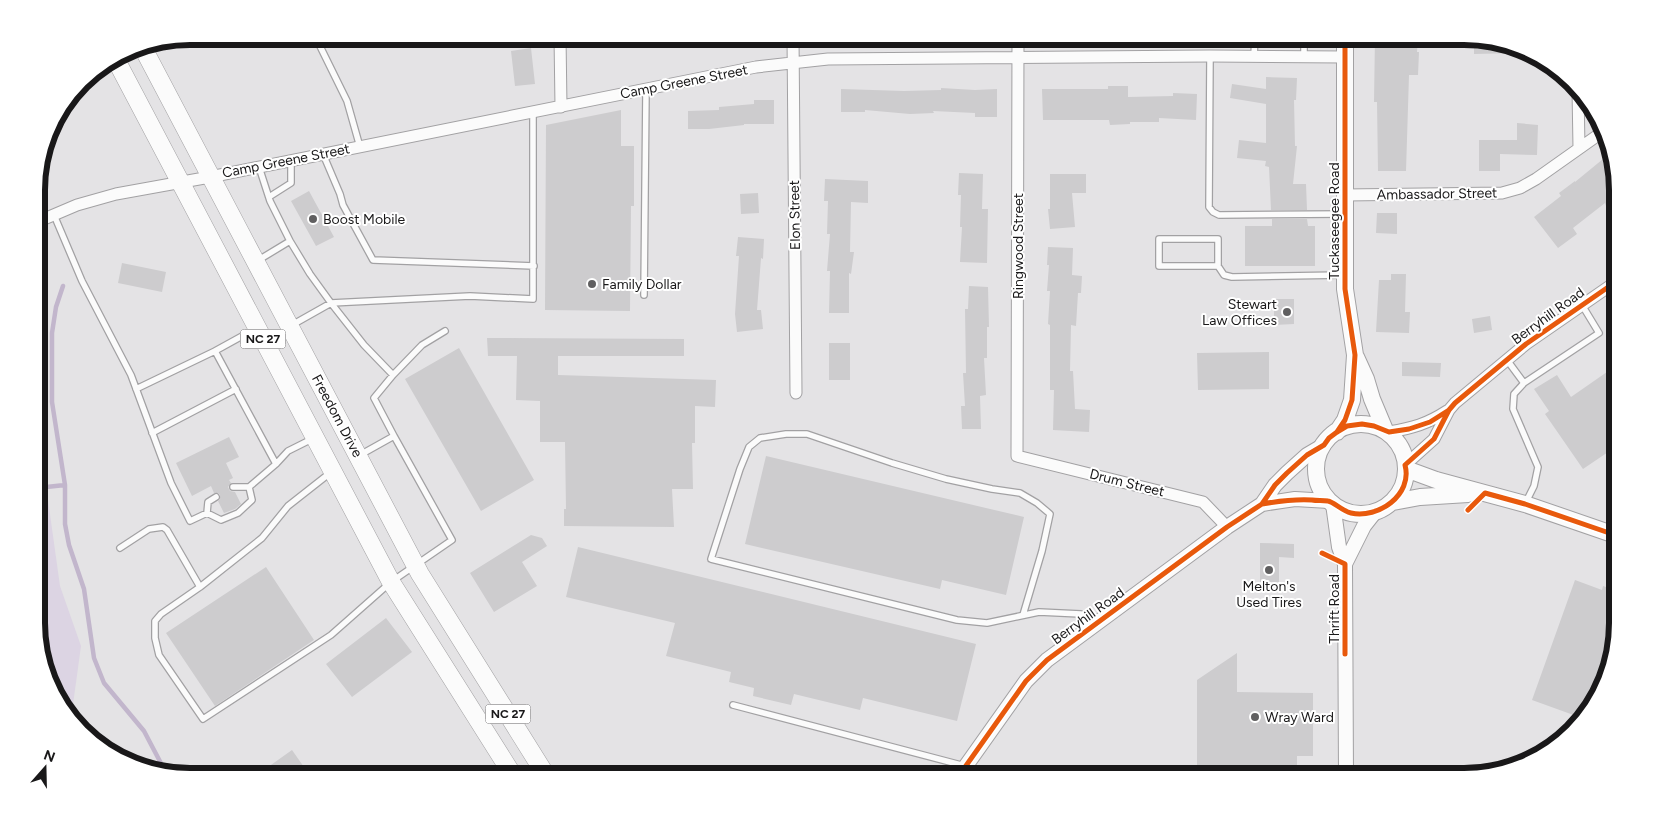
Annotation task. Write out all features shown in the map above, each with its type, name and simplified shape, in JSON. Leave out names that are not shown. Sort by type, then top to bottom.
[{"type":"main road","name":"Tuckaseegee Road","points":[[1337,432],[1345,420],[1352,400],[1355,355],[1346,289],[1345,45]]},
{"type":"main road","name":"Freedom Drive","points":[[145,52],[415,565],[541,768]]},
{"type":"main road","name":"NC 27","points":[[118,64],[391,582],[508,768]]},
{"type":"main road","name":"Tuckaseegee Road","points":[[1355,355],[1387,431]]},
{"type":"main road","points":[[1393,502],[1399,495],[1405,482],[1406,467],[1402,449],[1387,431],[1362,424],[1347,426],[1329,438],[1317,458],[1316,473],[1320,487],[1331,503],[1350,513],[1364,514],[1375,512],[1393,502],[1420,497],[1485,493]]},
{"type":"main road","points":[[1406,467],[1436,480],[1525,504],[1609,532]]},
{"type":"street","points":[[560,45],[561,107]]},
{"type":"street","name":"Elon Street","points":[[793,45],[796,393]]},
{"type":"street","name":"Ringwood Street","points":[[1018,45],[1018,456]]},
{"type":"street","name":"Camp Greene Street","points":[[45,219],[77,205],[116,194],[793,62],[828,59],[1210,56],[1344,57]]},
{"type":"street","points":[[1578,101],[1579,148]]},
{"type":"street","name":"Ambassador Street","points":[[1345,195],[1502,193],[1520,188],[1536,179],[1598,135]]},
{"type":"street","name":"Berryhill Road","points":[[1406,467],[1434,439],[1449,410],[1455,403],[1526,344],[1609,286]]},
{"type":"street","name":"Berryhill Road","points":[[1387,431],[1409,429],[1430,422],[1449,410]]},
{"type":"street","name":"Berryhill Road","points":[[963,768],[1026,681],[1058,650],[1099,623],[1227,527],[1262,504],[1286,473],[1307,455],[1324,444]]},
{"type":"street","name":"Drum Street","points":[[1018,456],[1203,502],[1227,527]]},
{"type":"street","name":"Berryhill Road","points":[[1262,504],[1295,499],[1331,503]]},
{"type":"street","name":"Thrift Road","points":[[1331,503],[1339,547],[1345,564],[1346,768]]},
{"type":"street","name":"Thrift Road","points":[[1345,564],[1364,526],[1375,512]]},
{"type":"lane","points":[[319,45],[347,101],[360,147]]},
{"type":"lane","points":[[1254,45],[1254,56]]},
{"type":"lane","points":[[1304,45],[1304,56]]},
{"type":"lane","points":[[1210,56],[1209,207],[1213,212],[1219,215],[1345,214]]},
{"type":"lane","points":[[644,295],[646,90]]},
{"type":"lane","points":[[289,326],[331,303],[470,296],[534,299],[533,112]]},
{"type":"lane","points":[[323,154],[343,205],[373,260],[534,266]]},
{"type":"lane","points":[[269,197],[291,183],[291,161]]},
{"type":"lane","points":[[259,167],[269,197],[290,241],[310,274],[364,345],[393,375]]},
{"type":"lane","points":[[54,215],[82,281],[131,375],[171,483],[190,521],[207,514],[221,520],[238,513],[252,500],[249,487]]},
{"type":"lane","points":[[1218,266],[1159,266],[1159,239],[1218,239],[1218,266],[1224,275],[1232,277],[1346,275]]},
{"type":"lane","points":[[256,262],[290,241]]},
{"type":"lane","points":[[1525,504],[1534,486],[1538,466],[1513,409],[1514,394],[1524,383],[1599,332],[1582,305]]},
{"type":"lane","points":[[136,389],[215,351],[257,328]]},
{"type":"lane","points":[[332,472],[288,506],[262,538],[200,587],[161,614],[155,621],[155,638],[159,655],[203,719],[331,635],[391,582],[452,540],[374,398],[422,345],[444,331]]},
{"type":"lane","points":[[215,351],[276,464]]},
{"type":"lane","points":[[1507,360],[1524,383]]},
{"type":"lane","points":[[152,434],[236,389]]},
{"type":"lane","points":[[1023,615],[1042,551],[1050,514],[1037,502],[1020,493],[992,489],[946,478],[892,463],[807,434],[786,434],[760,438],[749,447],[711,558],[957,620],[986,623],[1039,612],[1080,614],[1099,623]]},
{"type":"lane","points":[[358,456],[394,436]]},
{"type":"lane","points":[[232,487],[249,487],[288,451],[314,438]]},
{"type":"lane","points":[[207,514],[208,502],[216,497]]},
{"type":"lane","points":[[120,548],[149,528],[162,527],[167,530],[200,587]]},
{"type":"lane","points":[[733,705],[951,768]]},
{"type":"shaded area","points":[[45,478],[60,586],[81,646],[73,708],[64,696],[56,679],[46,642]]},
{"type":"building","points":[[1375,45],[1417,45],[1418,75],[1409,75],[1406,171],[1378,171],[1377,102],[1374,102]]},
{"type":"building","points":[[1474,46],[1511,53],[1474,54]]},
{"type":"building","points":[[531,48],[535,84],[515,86],[511,51]]},
{"type":"building","points":[[1266,77],[1297,78],[1296,100],[1294,100],[1295,146],[1297,146],[1293,184],[1306,184],[1307,210],[1271,210],[1269,167],[1265,166],[1266,161],[1237,158],[1239,140],[1266,143],[1266,104],[1230,98],[1232,84],[1266,89]]},
{"type":"building","points":[[1108,86],[1128,86],[1128,97],[1173,96],[1173,93],[1197,94],[1196,120],[1159,118],[1159,122],[1130,122],[1130,124],[1110,125],[1109,120],[1043,120],[1042,89],[1108,89]]},
{"type":"building","points":[[941,88],[997,89],[997,117],[975,117],[975,113],[933,111],[934,113],[910,114],[865,110],[865,112],[841,112],[841,89],[904,91],[941,90]]},
{"type":"building","points":[[754,100],[774,100],[774,124],[744,124],[709,129],[688,129],[688,111],[719,110],[719,107],[754,104]]},
{"type":"building","points":[[621,110],[621,146],[634,146],[634,206],[631,206],[630,311],[545,310],[546,125]]},
{"type":"building","points":[[1517,123],[1538,125],[1537,155],[1500,154],[1500,171],[1479,171],[1479,140],[1517,140]]},
{"type":"building","points":[[1603,159],[1606,163],[1608,171],[1609,204],[1606,206],[1605,203],[1573,228],[1577,234],[1558,248],[1534,217],[1561,196],[1559,193]]},
{"type":"building","points":[[959,173],[983,174],[982,209],[988,209],[987,263],[960,262],[962,227],[960,227],[961,195],[958,195]]},
{"type":"building","points":[[1050,174],[1086,174],[1086,193],[1072,193],[1075,227],[1050,229],[1048,209],[1050,209]]},
{"type":"building","points":[[825,179],[868,181],[868,203],[851,202],[850,252],[854,252],[851,274],[849,273],[849,313],[829,313],[830,271],[827,271],[830,234],[827,234],[828,201],[824,201]]},
{"type":"building","name":"Boost Mobile","points":[[309,191],[334,237],[316,246],[291,201]]},
{"type":"building","points":[[758,193],[759,213],[741,214],[740,194]]},
{"type":"building","points":[[1377,213],[1397,213],[1397,234],[1376,233]]},
{"type":"building","points":[[1272,219],[1307,219],[1308,226],[1315,226],[1315,266],[1245,266],[1245,226],[1272,226]]},
{"type":"building","points":[[738,237],[764,239],[757,310],[761,310],[763,329],[737,332],[735,314],[739,256],[736,256]]},
{"type":"building","points":[[1048,247],[1073,248],[1072,275],[1082,276],[1081,293],[1078,293],[1076,326],[1071,325],[1070,371],[1073,371],[1075,409],[1090,410],[1089,432],[1053,430],[1054,390],[1050,390],[1050,325],[1048,324],[1050,291],[1047,291]]},
{"type":"building","points":[[122,263],[166,272],[162,292],[118,283]]},
{"type":"building","points":[[1391,274],[1406,274],[1405,312],[1410,312],[1409,333],[1376,332],[1379,280],[1391,280]]},
{"type":"building","points":[[969,286],[988,287],[989,327],[987,327],[987,358],[984,358],[986,395],[980,396],[981,429],[962,429],[961,406],[965,406],[963,373],[966,373],[965,309],[968,309]]},
{"type":"building","points":[[1274,299],[1294,299],[1294,324],[1274,325]]},
{"type":"building","points":[[1490,316],[1492,330],[1474,333],[1472,319]]},
{"type":"building","points":[[487,338],[684,339],[684,356],[558,356],[558,375],[716,380],[715,407],[695,406],[695,443],[692,443],[693,489],[672,489],[674,527],[564,526],[564,509],[566,509],[565,442],[540,442],[540,401],[516,400],[517,356],[488,356]]},
{"type":"building","points":[[829,343],[850,343],[850,380],[829,380]]},
{"type":"building","points":[[459,348],[534,480],[481,511],[405,379]]},
{"type":"building","points":[[1269,352],[1269,389],[1198,390],[1197,353]]},
{"type":"building","points":[[1402,362],[1441,363],[1440,377],[1402,376]]},
{"type":"building","points":[[1609,371],[1609,451],[1583,469],[1545,414],[1549,411],[1534,389],[1557,375],[1571,397]]},
{"type":"building","points":[[229,437],[239,457],[226,463],[233,478],[229,480],[231,483],[228,487],[230,491],[235,492],[241,504],[235,509],[224,513],[218,501],[220,495],[214,493],[211,486],[192,496],[176,463]]},
{"type":"building","points":[[766,456],[1024,517],[1006,595],[942,580],[940,589],[745,544]]},
{"type":"building","points":[[531,535],[542,538],[547,546],[522,562],[537,586],[494,612],[470,573]]},
{"type":"building","name":"Melton's Used Tires","points":[[1260,543],[1294,544],[1294,558],[1279,557],[1279,582],[1260,582]]},
{"type":"building","points":[[578,547],[976,644],[957,721],[863,698],[860,710],[794,694],[791,705],[753,696],[754,688],[729,682],[731,672],[666,656],[675,623],[566,597]]},
{"type":"building","points":[[266,567],[314,640],[215,706],[166,633]]},
{"type":"building","points":[[1575,580],[1602,590],[1603,586],[1609,588],[1609,623],[1606,652],[1601,670],[1585,704],[1576,716],[1532,700]]},
{"type":"building","points":[[386,618],[412,652],[352,697],[326,664]]},
{"type":"building","name":"Wray Ward","points":[[1237,653],[1237,692],[1313,693],[1313,756],[1297,756],[1297,768],[1197,768],[1197,680]]},
{"type":"building","points":[[292,750],[305,768],[267,768]]},
{"type":"waterway","points":[[63,286],[56,307],[52,333],[52,402],[65,485],[65,524],[69,545],[84,589],[94,658],[104,683],[144,731],[162,765]]},
{"type":"waterway","points":[[45,487],[65,485]]},
{"type":"cycle path","points":[[1337,432],[1345,420],[1352,400],[1355,355],[1345,289],[1345,45]]},
{"type":"cycle path","points":[[1262,504],[1293,500],[1326,501],[1348,512],[1361,514],[1382,508],[1399,495],[1404,486],[1406,476],[1405,465],[1434,439],[1449,410],[1455,403],[1526,344],[1609,287]]},
{"type":"cycle path","points":[[964,768],[1026,681],[1047,660],[1227,527],[1262,504],[1275,485],[1287,473],[1307,455],[1324,445],[1337,432],[1347,426],[1362,424],[1389,432],[1409,429],[1430,422],[1449,410]]},
{"type":"cycle path","points":[[1468,510],[1485,493],[1525,504],[1609,533]]},
{"type":"cycle path","points":[[1322,553],[1345,564],[1345,654]]},
{"type":"place","name":"Boost Mobile","points":[[313,219]]},
{"type":"place","name":"Family Dollar","points":[[592,284]]},
{"type":"place","name":"Stewart Law Offices","points":[[1287,312]]},
{"type":"place","name":"Melton's Used Tires","points":[[1269,570]]},
{"type":"place","name":"Wray Ward","points":[[1255,717]]}]
